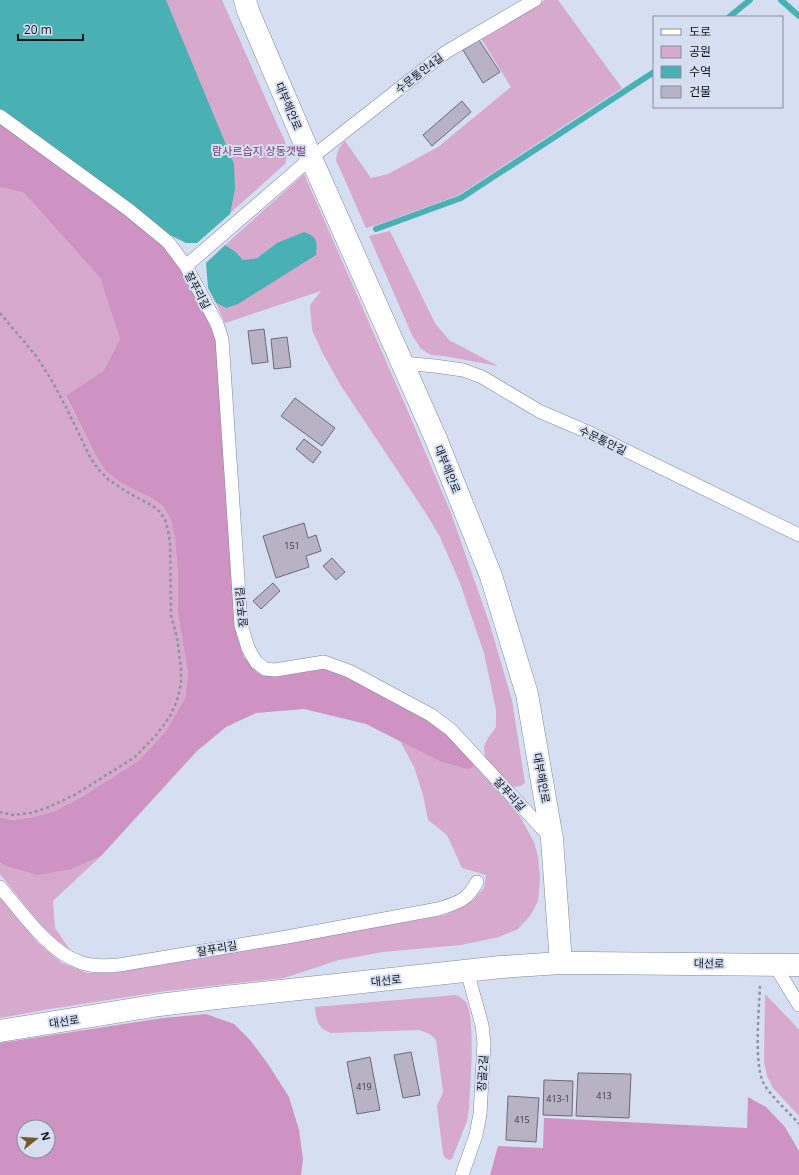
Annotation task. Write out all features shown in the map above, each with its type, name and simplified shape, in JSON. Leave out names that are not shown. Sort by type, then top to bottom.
[{"type":"street","name":"대부해안로","points":[[245,0],[248,11],[311,158],[436,439],[491,576],[527,694],[552,840],[561,963]]},
{"type":"street","name":"대선로","points":[[0,1031],[225,997],[501,967],[561,963],[799,965]]},
{"type":"lane","name":"수문통안4길","points":[[311,158],[446,52],[535,0]]},
{"type":"lane","name":"잘푸리길","points":[[0,116],[129,210],[168,242],[186,266],[217,324],[222,339],[241,625],[248,648],[256,662],[265,668],[275,670],[324,662],[349,671],[431,715],[451,730],[552,840]]},
{"type":"lane","name":"잘푸리길","points":[[186,266],[311,158]]},
{"type":"lane","name":"수문통안길","points":[[402,363],[463,370],[482,378],[539,411],[590,433],[799,535]]},
{"type":"lane","name":"잘푸리길","points":[[0,887],[43,937],[64,954],[82,963],[101,966],[134,963],[438,910],[458,902],[472,892],[477,882]]},
{"type":"lane","points":[[768,964],[799,1005]]},
{"type":"lane","name":"장골2길","points":[[462,1175],[476,1135],[480,1114],[484,1043],[482,1025],[467,971]]},
{"type":"path","points":[[0,313],[36,356],[51,379],[90,457],[98,469],[109,480],[153,506],[160,512],[165,520],[170,542],[172,616],[177,637],[181,668],[181,683],[177,701],[170,716],[157,734],[134,757],[76,794],[49,807],[31,813],[12,815],[0,812]]},
{"type":"path","points":[[768,964],[758,1047],[759,1066],[762,1081],[799,1124]]},
{"type":"green space","name":"람사르습지 상동갯벌","points":[[16,0],[222,0],[285,141],[288,152],[285,164],[209,232]]},
{"type":"green space","points":[[545,0],[558,0],[622,88],[459,195],[366,228],[336,160],[341,145],[345,141],[371,178],[388,174],[438,147],[511,87],[480,37]]},
{"type":"green space","points":[[304,174],[451,513],[490,625],[512,700],[525,783],[521,786],[514,787],[498,775],[485,758],[484,746],[496,727],[496,710],[484,653],[460,583],[440,537],[341,386],[323,354],[312,330],[310,305],[321,291],[225,323],[216,303],[226,308],[277,243],[257,258],[243,260],[236,252],[225,245]]},
{"type":"green space","points":[[2,186],[24,193],[100,278],[120,339],[103,371],[66,397],[96,456],[105,470],[163,506],[171,520],[175,538],[178,577],[178,614],[188,674],[185,698],[165,732],[138,761],[83,796],[55,811],[33,817],[12,820],[0,817],[0,187]]},
{"type":"green space","points":[[390,231],[435,323],[449,340],[498,366],[431,355],[421,349],[412,335],[369,236]]},
{"type":"green space","points":[[400,741],[439,761],[473,761],[505,796],[521,818],[534,842],[538,856],[540,878],[538,901],[530,916],[518,929],[499,937],[461,945],[383,952],[339,960],[284,978],[166,991],[0,1018],[0,896],[37,942],[62,963],[87,973],[112,973],[445,915],[472,901],[484,888],[486,875],[462,868],[447,835],[428,820],[423,795],[414,767]]},
{"type":"green space","points":[[101,856],[53,901],[55,928],[70,950],[39,923],[0,874],[0,863],[6,866],[72,869]]},
{"type":"green space","points":[[765,994],[799,1030],[799,1116],[773,1088],[767,1076],[764,1062]]},
{"type":"green space","points":[[456,995],[466,1002],[469,1011],[472,1038],[471,1070],[467,1121],[452,1159],[449,1160],[445,1158],[443,1154],[437,1106],[443,1092],[436,1040],[430,1034],[419,1030],[331,1033],[323,1029],[318,1023],[315,1007]]},
{"type":"shaded area","points":[[0,122],[126,215],[165,247],[181,270],[203,309],[215,338],[235,628],[244,657],[258,673],[273,676],[325,668],[352,677],[437,724],[473,761],[473,767],[467,769],[439,761],[366,724],[304,709],[256,713],[226,727],[197,751],[101,856],[72,869],[38,875],[0,863],[0,817],[12,820],[33,817],[55,811],[83,796],[138,761],[165,732],[185,698],[188,674],[178,614],[178,577],[175,538],[171,520],[163,506],[120,482],[105,470],[96,456],[66,396],[103,371],[120,339],[100,278],[24,193],[0,187]]},
{"type":"shaded area","points":[[206,1014],[234,1024],[250,1040],[268,1064],[289,1097],[299,1130],[303,1159],[301,1175],[0,1175],[0,1043],[163,1018]]},
{"type":"shaded area","points":[[748,1097],[766,1107],[785,1127],[799,1151],[799,1175],[490,1175],[498,1146],[543,1148],[544,1118],[747,1128]]},
{"type":"water","points":[[0,0],[166,0],[234,164],[235,189],[230,214],[197,243],[186,243],[168,234],[0,109]]},
{"type":"water","points":[[304,232],[316,240],[316,255],[238,304],[226,308],[216,303],[208,288],[206,263],[225,245],[236,252],[243,260],[257,258],[277,243]]},
{"type":"building","points":[[479,40],[500,72],[483,83],[463,50]]},
{"type":"building","points":[[462,101],[471,112],[432,146],[423,135]]},
{"type":"building","points":[[264,329],[268,362],[252,364],[248,331]]},
{"type":"building","points":[[287,337],[291,367],[274,369],[271,339]]},
{"type":"building","points":[[295,398],[335,428],[322,446],[281,416]]},
{"type":"building","points":[[304,439],[321,452],[313,463],[296,449]]},
{"type":"building","points":[[304,523],[308,538],[316,535],[321,551],[306,556],[309,567],[276,578],[263,536]]},
{"type":"building","points":[[332,558],[345,572],[336,580],[323,566]]},
{"type":"building","points":[[273,583],[280,591],[261,609],[253,601]]},
{"type":"building","points":[[411,1052],[420,1095],[403,1098],[394,1055]]},
{"type":"building","points":[[370,1057],[380,1110],[357,1114],[347,1062]]},
{"type":"building","points":[[578,1073],[631,1074],[629,1118],[576,1116]]},
{"type":"building","points":[[544,1080],[573,1081],[572,1116],[543,1115]]},
{"type":"building","points":[[508,1096],[539,1098],[536,1142],[506,1140]]},
{"type":"waterway","points":[[730,16],[750,0]]},
{"type":"waterway","points":[[781,0],[799,16]]},
{"type":"waterway","points":[[376,229],[461,198],[653,73]]}]
